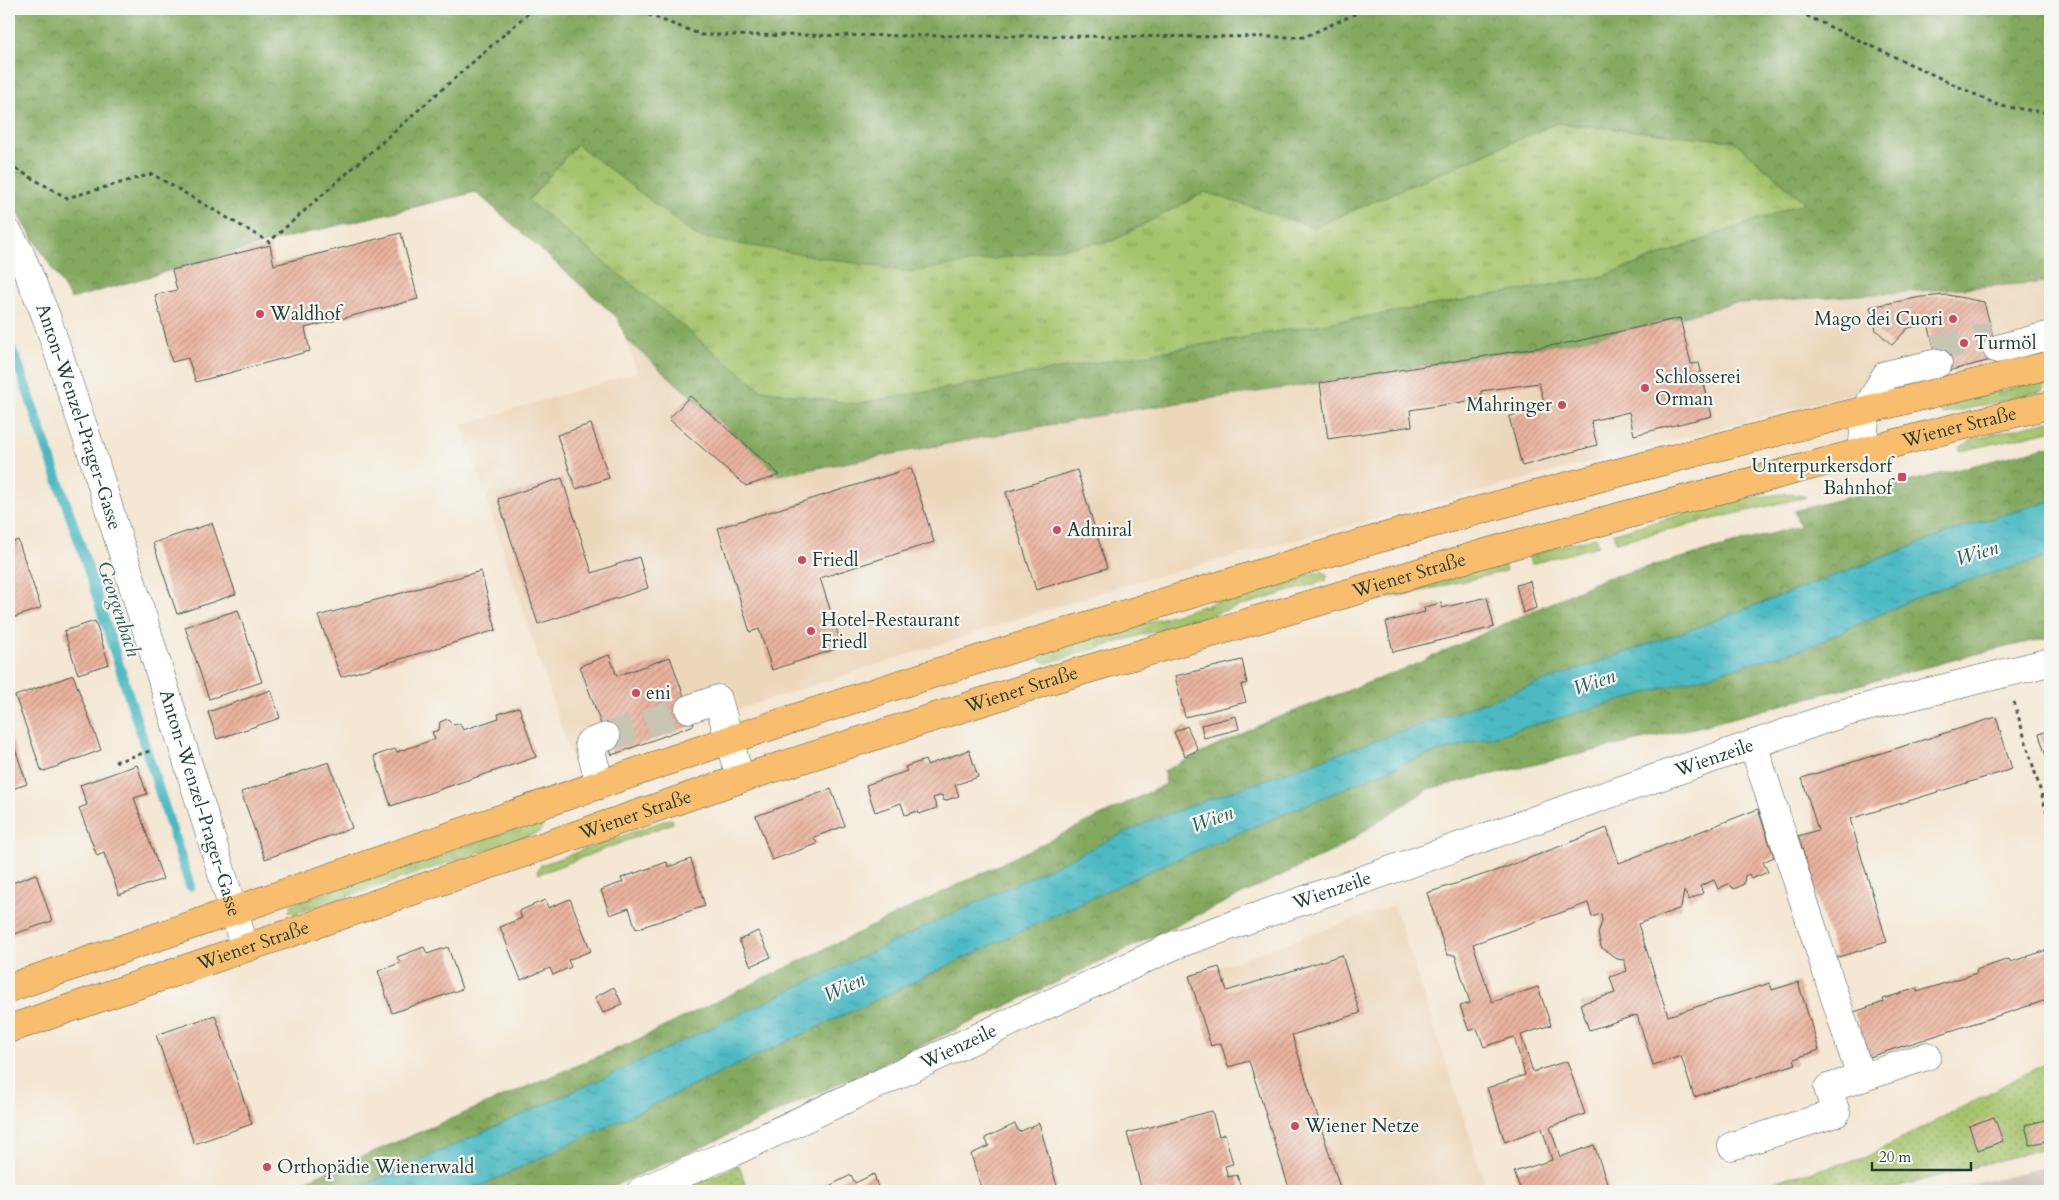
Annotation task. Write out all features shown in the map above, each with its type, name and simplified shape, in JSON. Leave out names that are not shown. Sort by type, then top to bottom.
[{"type":"main road","name":"Wiener Straße","points":[[9,988],[728,741],[902,684],[1275,569],[1484,509],[1866,410],[2050,365]]},
{"type":"main road","name":"Wiener Straße","points":[[9,1029],[740,779],[907,724],[1266,615],[1513,545],[1862,452],[2050,405]]},
{"type":"street","name":"Anton-Wenzel-Prager-Gasse","points":[[9,234],[19,251],[46,316],[90,447],[246,948]]},
{"type":"street","points":[[1995,342],[2049,338]]},
{"type":"street","points":[[1862,452],[1866,410],[1886,376],[1936,356]]},
{"type":"street","name":"Wienzeile","points":[[641,1191],[729,1154],[1174,945],[1843,713],[2050,662]]},
{"type":"street","points":[[689,709],[718,699],[740,779]]},
{"type":"street","points":[[600,785],[589,743],[606,737]]},
{"type":"street","points":[[1753,744],[1861,1078]]},
{"type":"street","points":[[1732,1146],[1836,1113],[1828,1088],[1927,1056]]},
{"type":"path","points":[[9,165],[67,198],[152,174],[269,242],[533,9]]},
{"type":"path","points":[[633,9],[702,36],[1275,37],[1304,37],[1366,9]]},
{"type":"path","points":[[1792,9],[2000,106],[2050,113]]},
{"type":"path","points":[[2005,673],[2050,823]]},
{"type":"path","points":[[115,762],[158,748]]},
{"type":"path","points":[[9,1063],[16,1060]]},
{"type":"shaded area","points":[[2050,282],[2050,346],[1814,403],[1120,586],[573,763],[462,425],[637,372],[626,339],[780,475],[1130,410],[1320,383],[1417,366],[1680,318],[1728,304]]},
{"type":"shaded area","points":[[1394,905],[1488,1191],[1290,1191],[1219,967]]},
{"type":"shaded area","points":[[2050,1166],[2050,1191],[1942,1191],[2037,1169]]},
{"type":"green space","points":[[9,9],[2050,9],[2050,282],[1728,304],[1680,318],[1573,342],[1320,383],[1130,410],[780,475],[626,339],[618,318],[476,192],[269,242],[71,299],[9,199]],"holes":[[[1557,123],[1734,141],[1805,202],[1604,276],[855,404],[761,390],[528,200],[577,144],[698,237],[908,272],[1112,241],[1205,192],[1314,227]]]},
{"type":"green space","points":[[1557,123],[1734,141],[1805,203],[1604,276],[855,404],[761,390],[528,201],[577,144],[698,237],[1112,241],[1205,192],[1314,227]]},
{"type":"green space","points":[[2040,381],[2047,384],[2043,391],[1945,414],[1939,411],[1939,406]]},
{"type":"green space","points":[[2050,421],[2050,431],[1961,451],[1959,448],[1975,438]]},
{"type":"green space","points":[[2050,446],[2050,501],[1964,527],[1692,629],[619,1071],[352,1191],[281,1191],[639,1039],[1166,784],[1164,771],[1269,721],[1414,665],[1603,579],[1800,526],[1794,511]]},
{"type":"green space","points":[[1791,493],[1806,497],[1616,542],[1614,533],[1733,500]]},
{"type":"green space","points":[[1596,537],[1598,546],[1531,564],[1528,555]]},
{"type":"green space","points":[[2050,556],[2050,637],[1980,653],[1698,727],[1428,789],[1337,849],[1019,1000],[711,1143],[602,1191],[470,1191],[1151,870],[1417,758],[1809,647],[1926,593]]},
{"type":"green space","points":[[1504,562],[1506,571],[1379,601],[1378,595]]},
{"type":"green space","points":[[1321,571],[1328,575],[1325,581],[1047,663],[1040,660],[1044,653]]},
{"type":"green space","points":[[669,819],[673,820],[673,823],[539,874],[537,872],[541,865]]},
{"type":"green space","points":[[536,822],[543,825],[540,832],[295,914],[289,911],[292,904]]},
{"type":"green space","points":[[2050,1061],[2050,1147],[1881,1191],[1736,1191],[1864,1158]]},
{"type":"green space","points":[[739,1165],[748,1191],[678,1191]]},
{"type":"water","name":"Wien","points":[[2050,501],[2050,556],[1926,593],[1809,647],[1417,758],[1151,870],[470,1191],[352,1191],[619,1071],[1156,818],[1692,629],[1964,527]]},
{"type":"building","name":"Waldhof","points":[[401,233],[418,299],[305,328],[310,351],[196,382],[188,358],[172,362],[155,295],[177,290],[172,270],[270,245],[274,265]]},
{"type":"building","points":[[1948,295],[1984,302],[1999,358],[1940,373],[1928,323],[1908,328],[1892,345],[1876,330],[1870,307],[1921,297]]},
{"type":"building","points":[[1680,318],[1691,364],[1699,363],[1712,416],[1634,435],[1629,412],[1591,421],[1597,445],[1522,466],[1509,417],[1544,402],[1539,383],[1481,391],[1482,399],[1410,410],[1412,426],[1328,439],[1320,383],[1573,342]]},
{"type":"building","points":[[690,396],[780,475],[746,486],[669,419]]},
{"type":"building","points":[[591,424],[609,478],[576,489],[557,435]]},
{"type":"building","name":"Friedl","points":[[911,468],[934,542],[820,578],[842,647],[772,670],[759,629],[750,632],[718,528]]},
{"type":"building","name":"Admiral","points":[[1077,470],[1107,568],[1036,590],[1006,492]]},
{"type":"building","points":[[562,478],[592,573],[639,557],[648,588],[538,624],[498,499]]},
{"type":"building","points":[[212,523],[236,594],[177,614],[153,543]]},
{"type":"building","points":[[18,540],[41,608],[9,619],[9,543]]},
{"type":"building","points":[[481,571],[496,630],[341,677],[318,616]]},
{"type":"building","points":[[1530,581],[1536,608],[1523,613],[1516,585]]},
{"type":"building","points":[[1487,597],[1494,627],[1393,652],[1386,622],[1425,612],[1424,607],[1441,603],[1442,608]]},
{"type":"building","points":[[238,610],[262,682],[209,699],[185,627]]},
{"type":"building","points":[[95,621],[109,664],[78,674],[64,631]]},
{"type":"building","name":"eni","points":[[609,655],[617,676],[670,657],[694,725],[612,755],[580,666]]},
{"type":"building","points":[[1242,660],[1247,683],[1241,685],[1246,702],[1185,717],[1175,676]]},
{"type":"building","points":[[73,675],[101,750],[42,772],[15,696]]},
{"type":"building","points":[[271,690],[280,718],[217,739],[208,712]]},
{"type":"building","points":[[519,707],[536,757],[391,806],[374,756],[395,749],[397,752],[435,739],[432,732],[439,730],[440,722],[448,719],[454,725],[460,723],[463,730],[499,718],[498,714]]},
{"type":"building","points":[[1236,716],[1239,729],[1204,738],[1201,725]]},
{"type":"building","points":[[1996,717],[2012,769],[1850,819],[1887,942],[1836,958],[1798,836],[1818,830],[1802,778]]},
{"type":"building","points":[[1187,726],[1198,750],[1185,756],[1174,732]]},
{"type":"building","points":[[2050,730],[2050,769],[2039,734]]},
{"type":"building","points":[[9,731],[27,784],[9,790]]},
{"type":"building","points":[[969,750],[978,777],[955,785],[959,796],[944,801],[942,795],[933,798],[937,808],[919,814],[918,811],[905,815],[901,803],[875,812],[866,785],[907,771],[905,767],[925,760],[927,765]]},
{"type":"building","points":[[329,762],[352,828],[265,859],[241,792]]},
{"type":"building","points":[[137,765],[147,794],[134,798],[163,879],[119,895],[104,853],[97,856],[79,808],[87,805],[80,785]]},
{"type":"building","points":[[831,789],[845,826],[814,837],[817,844],[772,860],[756,816]]},
{"type":"building","points":[[1758,809],[1774,857],[1763,862],[1768,872],[1751,879],[1749,874],[1745,876],[1744,884],[1734,889],[1728,884],[1718,889],[1714,880],[1700,886],[1703,893],[1689,900],[1684,891],[1681,908],[1638,924],[1668,1016],[1770,983],[1772,990],[1798,982],[1819,1050],[1794,1059],[1796,1064],[1694,1097],[1681,1056],[1653,1065],[1637,1015],[1589,1030],[1580,1004],[1615,993],[1610,977],[1627,971],[1624,960],[1617,959],[1601,947],[1598,934],[1602,921],[1601,914],[1592,917],[1588,903],[1473,944],[1492,1002],[1538,987],[1551,1025],[1521,1035],[1533,1072],[1567,1061],[1585,1114],[1550,1127],[1560,1157],[1594,1145],[1610,1191],[1521,1191],[1514,1172],[1552,1160],[1542,1128],[1505,1142],[1487,1088],[1525,1075],[1514,1037],[1484,1047],[1477,1028],[1469,1031],[1460,1006],[1470,1003],[1455,955],[1447,955],[1427,893],[1504,868],[1607,828],[1619,863]]},
{"type":"building","points":[[691,859],[705,906],[636,929],[629,908],[610,915],[601,890],[623,882],[621,878],[667,862],[668,867]]},
{"type":"building","points":[[36,874],[52,921],[9,936],[9,884]]},
{"type":"building","points":[[570,899],[591,951],[568,960],[571,967],[553,975],[550,968],[521,980],[500,927],[522,918],[519,911],[545,900],[548,908]]},
{"type":"building","points":[[758,931],[771,957],[751,966],[739,940]]},
{"type":"building","points":[[424,947],[427,954],[448,947],[462,989],[392,1013],[378,971],[400,963],[397,957]]},
{"type":"building","points":[[2050,949],[2050,999],[1869,1057],[1854,1012],[1884,1002],[1883,999],[1917,988],[1917,992],[1977,973],[1976,970],[2009,959],[2011,962]]},
{"type":"building","name":"Wiener Netze","points":[[1342,955],[1360,1013],[1292,1035],[1341,1191],[1290,1191],[1249,1061],[1228,1067],[1221,1043],[1211,1046],[1189,976],[1219,967],[1227,991]]},
{"type":"building","points":[[614,987],[622,1004],[603,1013],[595,997]]},
{"type":"building","points":[[215,1015],[252,1124],[194,1144],[156,1035]]},
{"type":"building","points":[[1212,1111],[1219,1136],[1225,1134],[1233,1164],[1225,1166],[1228,1177],[1237,1175],[1242,1191],[1142,1191],[1127,1133]]},
{"type":"building","points":[[1994,1117],[2003,1141],[1978,1150],[1969,1126]]},
{"type":"building","points":[[2050,1119],[2050,1140],[2030,1145],[2025,1125]]},
{"type":"building","points":[[1039,1123],[1057,1186],[1052,1188],[1053,1191],[982,1191],[971,1154],[989,1146],[985,1138],[1015,1124],[1019,1132]]},
{"type":"building","points":[[874,1174],[879,1191],[821,1190],[851,1175],[855,1183]]},
{"type":"waterway","name":"Georgenbach","points":[[9,344],[18,364],[80,544],[190,886]]},
{"type":"tunnel","points":[[1934,349],[1993,335]]},
{"type":"tunnel","points":[[606,737],[689,709]]},
{"type":"place","name":"Waldhof","points":[[260,314]]},
{"type":"place","name":"Mago dei Cuori","points":[[1953,319]]},
{"type":"place","name":"Turmöl","points":[[1964,343]]},
{"type":"place","name":"Schlosserei Orman","points":[[1645,388]]},
{"type":"place","name":"Mahringer","points":[[1562,405]]},
{"type":"place","name":"Unterpurkersdorf Bahnhof","points":[[1902,477]]},
{"type":"place","name":"Admiral","points":[[1057,530]]},
{"type":"place","name":"Friedl","points":[[802,560]]},
{"type":"place","name":"Hotel-Restaurant Friedl","points":[[811,631]]},
{"type":"place","name":"eni","points":[[636,693]]},
{"type":"place","name":"Wiener Netze","points":[[1295,1126]]},
{"type":"place","name":"Orthopädie Wienerwald","points":[[267,1167]]}]
